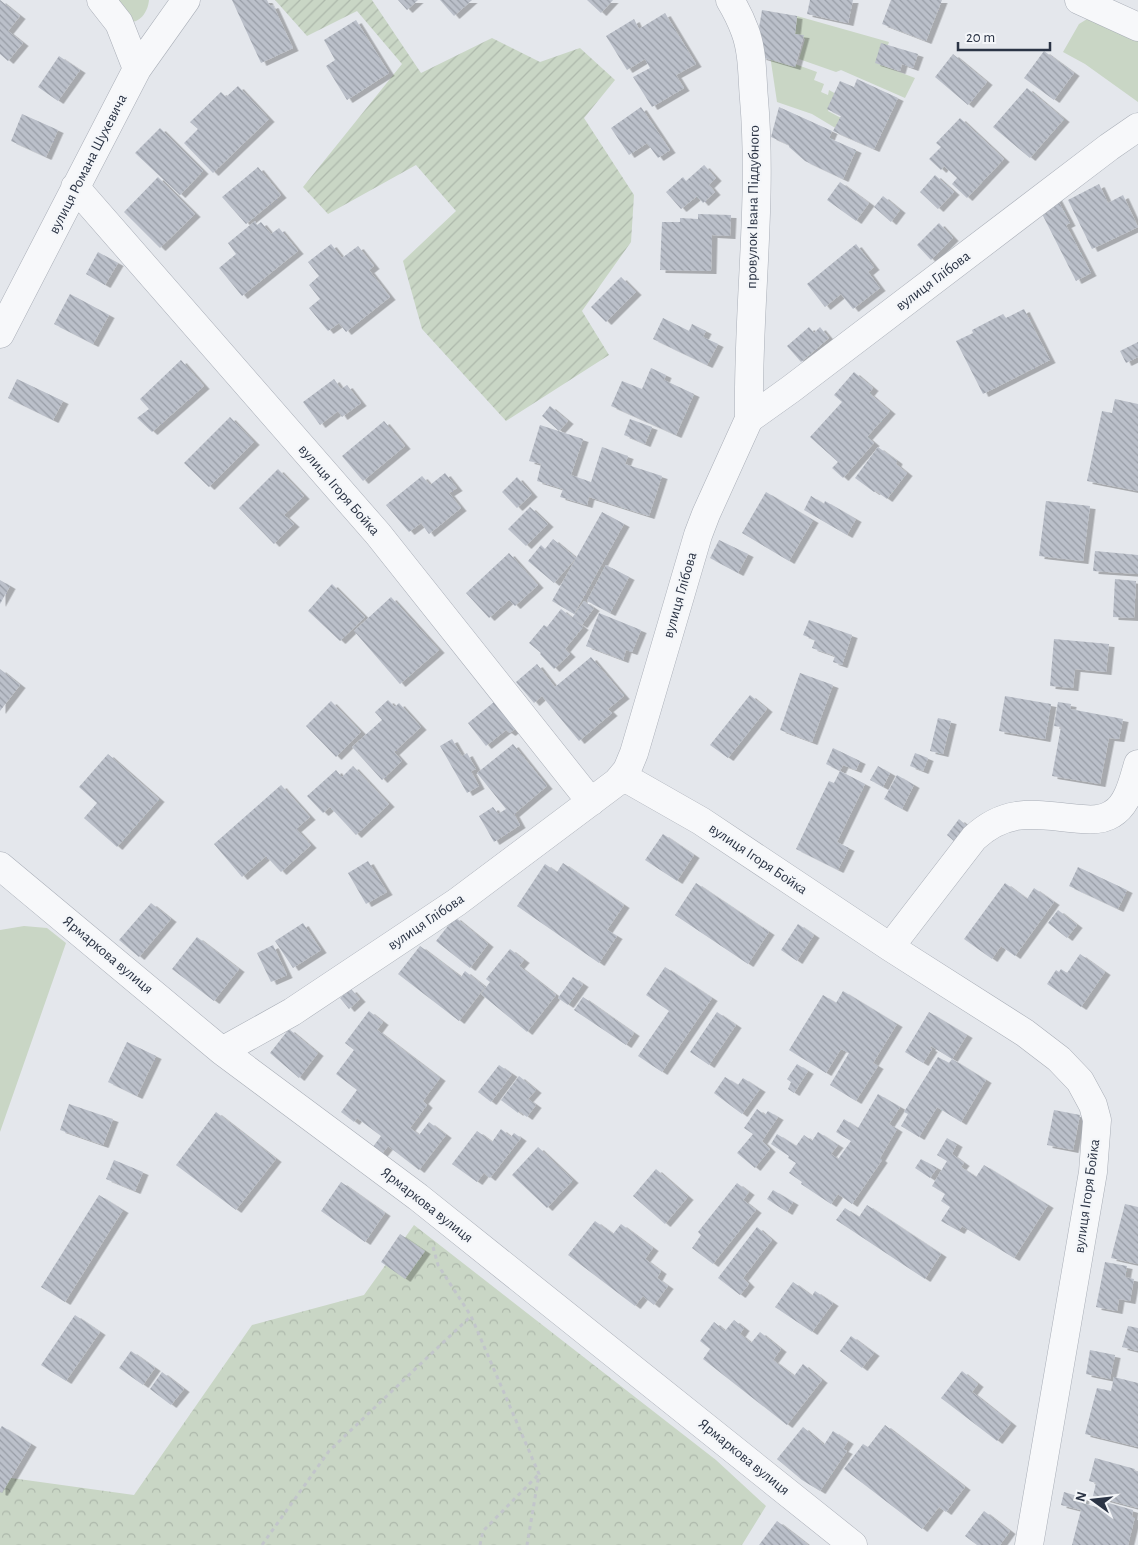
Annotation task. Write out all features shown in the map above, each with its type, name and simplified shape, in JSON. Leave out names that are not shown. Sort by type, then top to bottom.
[{"type":"street","points":[[101,0],[119,23],[137,69]]},
{"type":"street","name":"вулиця Романа Шухевича","points":[[0,334],[137,69],[186,0]]},
{"type":"street","name":"провулок Івана Піддубного","points":[[730,0],[746,32],[749,45],[756,114],[755,245],[749,343],[749,419]]},
{"type":"street","points":[[1080,0],[1138,27]]},
{"type":"street","name":"вулиця Глібова","points":[[222,1051],[292,1012],[457,902],[591,802],[622,776],[634,754],[698,535],[749,419],[1109,147],[1138,128]]},
{"type":"street","name":"вулиця Ігоря Бойка","points":[[75,187],[378,534],[591,802]]},
{"type":"street","points":[[890,947],[974,838],[983,830],[1004,819],[1019,815],[1048,815],[1092,820],[1104,818],[1113,814],[1122,805],[1128,794],[1138,764]]},
{"type":"street","name":"вулиця Ігоря Бойка","points":[[622,776],[701,821],[890,947],[1025,1033],[1070,1069],[1087,1092],[1098,1120],[1093,1172],[1029,1545]]},
{"type":"street","name":"Ярмаркова вулиця","points":[[0,866],[222,1051],[418,1197],[853,1545]]},
{"type":"path","points":[[431,1240],[438,1265],[471,1316],[540,1474],[527,1545]]},
{"type":"path","points":[[262,1545],[329,1451],[471,1316]]},
{"type":"path","points":[[480,1545],[483,1531],[540,1474]]},
{"type":"green space","points":[[109,0],[149,0],[143,15],[137,21],[129,22]]},
{"type":"green space","points":[[275,0],[372,0],[421,73],[492,38],[540,62],[580,48],[615,80],[584,118],[634,195],[631,242],[582,311],[609,355],[506,421],[422,329],[403,261],[456,211],[416,165],[328,214],[303,187],[402,64],[357,11],[307,36]]},
{"type":"green space","points":[[797,16],[889,42],[881,65],[915,78],[905,98],[841,70],[836,72],[799,59],[805,39],[795,34]]},
{"type":"green space","points":[[1092,16],[1138,30],[1138,102],[1085,64],[1063,52],[1079,24]]},
{"type":"green space","points":[[770,55],[817,72],[814,80],[824,84],[821,92],[828,95],[829,90],[836,94],[828,111],[841,118],[837,129],[812,114],[777,102]]},
{"type":"green space","points":[[24,926],[47,928],[66,943],[0,1132],[0,930]]},
{"type":"green space","points":[[414,1225],[716,1460],[766,1506],[742,1545],[0,1545],[0,1484],[4,1477],[134,1495],[252,1325],[364,1295]]},
{"type":"building","points":[[0,0],[20,16],[8,31],[23,43],[8,61],[0,54]]},
{"type":"building","points":[[232,0],[267,0],[270,6],[273,5],[293,48],[261,63]]},
{"type":"building","points":[[398,0],[418,0],[407,10]]},
{"type":"building","points":[[440,0],[472,0],[454,16]]},
{"type":"building","points":[[587,0],[613,0],[601,13]]},
{"type":"building","points":[[810,0],[853,0],[848,23],[807,14]]},
{"type":"building","points":[[891,0],[942,0],[926,41],[882,24]]},
{"type":"building","points":[[762,10],[797,16],[795,34],[804,35],[795,67],[761,57],[759,28]]},
{"type":"building","points":[[665,13],[696,64],[676,75],[684,88],[652,107],[633,77],[650,68],[645,59],[627,70],[606,36],[634,19],[639,29]]},
{"type":"building","points":[[356,20],[389,73],[347,100],[326,66],[335,60],[324,40]]},
{"type":"building","points":[[881,43],[918,54],[913,68],[902,64],[900,71],[875,63]]},
{"type":"building","points":[[1044,51],[1074,73],[1054,100],[1024,78]]},
{"type":"building","points":[[953,54],[987,82],[968,105],[935,77]]},
{"type":"building","points":[[59,56],[80,70],[58,101],[38,87]]},
{"type":"building","points":[[857,79],[898,98],[874,149],[833,131],[841,116],[827,109],[840,81],[854,87]]},
{"type":"building","points":[[238,86],[269,119],[213,173],[184,143],[198,129],[190,122],[221,92],[226,97]]},
{"type":"building","points":[[1027,88],[1064,119],[1030,158],[993,127]]},
{"type":"building","points":[[641,107],[670,150],[658,158],[647,143],[629,155],[611,128]]},
{"type":"building","points":[[779,107],[832,131],[829,138],[856,150],[843,179],[805,161],[789,145],[771,137]]},
{"type":"building","points":[[22,114],[58,130],[46,157],[11,141]]},
{"type":"building","points":[[960,118],[1004,159],[967,198],[952,184],[957,178],[944,166],[941,170],[929,159],[941,147],[936,143]]},
{"type":"building","points":[[160,128],[203,171],[180,195],[135,153]]},
{"type":"building","points":[[704,165],[716,178],[709,185],[715,192],[703,203],[697,196],[681,209],[666,192],[683,177],[686,181]]},
{"type":"building","points":[[258,167],[281,195],[246,224],[222,197]]},
{"type":"building","points":[[935,175],[954,192],[938,209],[920,192]]},
{"type":"building","points":[[158,177],[195,214],[160,248],[124,212]]},
{"type":"building","points":[[840,182],[869,203],[856,221],[827,200]]},
{"type":"building","points":[[1099,184],[1108,203],[1123,195],[1138,227],[1092,249],[1068,200]]},
{"type":"building","points":[[1055,195],[1070,223],[1066,225],[1091,273],[1076,281],[1037,204]]},
{"type":"building","points":[[883,196],[900,210],[891,222],[874,207]]},
{"type":"building","points":[[698,214],[731,215],[730,236],[712,235],[711,271],[660,270],[662,222],[680,222],[680,218],[698,219]]},
{"type":"building","points":[[255,221],[257,225],[261,222],[271,234],[279,228],[298,251],[242,296],[219,268],[236,254],[228,243]]},
{"type":"building","points":[[939,223],[953,238],[931,260],[917,245]]},
{"type":"building","points":[[331,244],[342,258],[358,246],[374,266],[369,270],[390,297],[346,332],[339,323],[328,331],[309,308],[320,299],[309,285],[319,276],[308,262]]},
{"type":"building","points":[[856,244],[874,267],[868,272],[880,288],[853,309],[841,294],[825,307],[807,284]]},
{"type":"building","points":[[98,252],[118,263],[105,285],[86,274]]},
{"type":"building","points":[[621,277],[636,292],[606,322],[591,307]]},
{"type":"building","points":[[70,294],[109,315],[93,344],[54,324]]},
{"type":"building","points":[[1024,309],[1050,360],[983,394],[956,341],[973,333],[972,330],[1003,314],[1006,318]]},
{"type":"building","points":[[663,318],[689,331],[692,324],[706,331],[703,337],[718,344],[707,365],[653,339]]},
{"type":"building","points":[[809,327],[814,333],[820,327],[829,338],[801,362],[787,346]]},
{"type":"building","points":[[1138,342],[1138,357],[1126,363],[1120,351]]},
{"type":"building","points":[[181,360],[204,386],[152,432],[137,418],[149,409],[140,399]]},
{"type":"building","points":[[651,368],[666,375],[664,380],[694,394],[676,435],[611,406],[622,381],[642,389]]},
{"type":"building","points":[[854,372],[873,388],[869,393],[890,411],[867,437],[874,443],[843,478],[832,468],[838,462],[810,437],[842,402],[834,395]]},
{"type":"building","points":[[17,379],[63,401],[53,420],[8,398]]},
{"type":"building","points":[[334,379],[341,389],[347,385],[361,403],[342,417],[338,411],[320,425],[303,402]]},
{"type":"building","points":[[1115,399],[1138,404],[1138,491],[1087,481],[1102,411],[1112,413]]},
{"type":"building","points":[[550,406],[568,421],[559,431],[542,416]]},
{"type":"building","points":[[230,417],[254,442],[209,487],[184,463]]},
{"type":"building","points":[[630,419],[652,427],[645,444],[624,435]]},
{"type":"building","points":[[384,421],[405,446],[363,481],[342,456]]},
{"type":"building","points":[[540,425],[583,439],[571,475],[591,482],[602,447],[628,456],[625,464],[662,476],[649,516],[589,497],[587,505],[560,497],[563,489],[537,481],[541,464],[529,461]]},
{"type":"building","points":[[878,447],[897,461],[896,464],[907,473],[887,499],[855,478]]},
{"type":"building","points":[[278,469],[304,496],[284,515],[294,524],[274,544],[239,508]]},
{"type":"building","points":[[445,473],[457,488],[449,493],[461,508],[429,534],[421,523],[409,532],[386,505],[422,476],[430,485]]},
{"type":"building","points":[[517,477],[532,494],[517,508],[502,492]]},
{"type":"building","points":[[766,492],[813,520],[789,561],[742,533]]},
{"type":"building","points":[[811,496],[824,504],[825,501],[856,519],[847,535],[804,510]]},
{"type":"building","points":[[1046,501],[1090,506],[1083,561],[1039,556]]},
{"type":"building","points":[[530,507],[548,524],[526,546],[508,529]]},
{"type":"building","points":[[602,512],[624,524],[574,614],[552,601]]},
{"type":"building","points":[[553,539],[576,558],[554,583],[528,561],[541,545],[545,549]]},
{"type":"building","points":[[719,540],[748,554],[738,573],[710,558]]},
{"type":"building","points":[[1095,551],[1138,555],[1138,574],[1093,571]]},
{"type":"building","points":[[509,553],[538,585],[515,606],[509,600],[489,618],[466,593]]},
{"type":"building","points":[[606,565],[629,577],[610,613],[587,601]]},
{"type":"building","points":[[1115,579],[1136,581],[1134,618],[1113,617]]},
{"type":"building","points":[[0,580],[10,586],[0,604]]},
{"type":"building","points":[[332,584],[365,617],[340,641],[308,611]]},
{"type":"building","points":[[391,597],[439,650],[400,684],[354,631]]},
{"type":"building","points":[[584,601],[594,608],[582,625],[574,620],[583,627],[565,649],[570,654],[554,669],[541,653],[529,643],[544,625],[547,627],[561,609],[572,618]]},
{"type":"building","points":[[599,613],[641,630],[632,652],[626,650],[623,660],[586,646]]},
{"type":"building","points":[[809,620],[852,635],[842,665],[833,662],[835,656],[812,648],[815,640],[803,635]]},
{"type":"building","points":[[1054,639],[1109,644],[1106,672],[1075,669],[1073,688],[1050,686]]},
{"type":"building","points":[[591,657],[624,696],[608,709],[612,713],[579,741],[542,696],[534,703],[516,682],[537,664],[555,687]]},
{"type":"building","points":[[0,669],[20,685],[0,711]]},
{"type":"building","points":[[800,673],[833,685],[812,742],[780,730]]},
{"type":"building","points":[[750,695],[767,709],[728,758],[710,745]]},
{"type":"building","points":[[1005,696],[1051,704],[1045,739],[999,731]]},
{"type":"building","points":[[388,700],[395,707],[399,703],[421,727],[394,752],[402,761],[382,780],[352,747],[382,720],[375,712]]},
{"type":"building","points":[[331,701],[361,732],[336,757],[306,726]]},
{"type":"building","points":[[494,702],[516,728],[510,733],[506,730],[486,746],[468,723]]},
{"type":"building","points":[[1058,702],[1071,704],[1070,709],[1123,719],[1119,739],[1109,738],[1100,784],[1052,776],[1061,727],[1054,726]]},
{"type":"building","points":[[938,718],[951,721],[943,754],[930,751]]},
{"type":"building","points":[[452,739],[462,756],[467,753],[476,769],[471,771],[479,786],[467,793],[440,746]]},
{"type":"building","points":[[513,744],[547,786],[514,814],[520,825],[494,842],[479,816],[493,807],[498,814],[506,809],[477,773]]},
{"type":"building","points":[[833,748],[860,761],[856,770],[843,765],[840,771],[826,764]]},
{"type":"building","points":[[915,753],[928,758],[923,771],[910,766]]},
{"type":"building","points":[[108,754],[159,799],[117,847],[84,818],[97,803],[79,787]]},
{"type":"building","points":[[353,766],[389,804],[356,835],[330,807],[323,813],[307,796],[336,770],[342,777]]},
{"type":"building","points":[[878,766],[890,773],[883,787],[870,780]]},
{"type":"building","points":[[840,771],[865,784],[837,842],[849,848],[838,870],[796,849],[829,781],[834,783]]},
{"type":"building","points":[[897,775],[914,785],[902,809],[884,799]]},
{"type":"building","points":[[281,785],[310,817],[296,829],[311,845],[281,872],[266,856],[242,877],[214,844]]},
{"type":"building","points":[[959,819],[967,826],[955,842],[947,835]]},
{"type":"building","points":[[663,834],[694,855],[677,881],[645,860]]},
{"type":"building","points":[[368,861],[387,892],[366,904],[348,873]]},
{"type":"building","points":[[563,863],[624,905],[607,930],[617,936],[599,963],[517,906],[545,864],[557,872]]},
{"type":"building","points":[[1078,867],[1127,890],[1118,909],[1069,886]]},
{"type":"building","points":[[696,883],[769,932],[748,964],[675,915]]},
{"type":"building","points":[[1005,883],[1027,899],[1034,888],[1054,902],[1015,956],[1001,946],[992,959],[964,939]]},
{"type":"building","points":[[151,903],[171,919],[139,957],[119,940]]},
{"type":"building","points":[[1058,910],[1077,925],[1067,938],[1048,923]]},
{"type":"building","points":[[455,917],[488,944],[470,968],[436,941]]},
{"type":"building","points":[[303,923],[321,950],[293,968],[275,941]]},
{"type":"building","points":[[798,924],[814,935],[797,961],[781,950]]},
{"type":"building","points":[[197,937],[239,969],[214,1001],[172,969]]},
{"type":"building","points":[[273,945],[287,975],[271,982],[257,953]]},
{"type":"building","points":[[420,946],[461,977],[465,971],[485,987],[459,1021],[398,974]]},
{"type":"building","points":[[510,949],[524,960],[519,966],[556,995],[527,1032],[481,994],[490,982],[486,979]]},
{"type":"building","points":[[1080,954],[1105,972],[1081,1007],[1047,984],[1056,970],[1059,972],[1061,969],[1067,973]]},
{"type":"building","points":[[665,967],[712,998],[662,1072],[638,1056],[669,1011],[646,995]]},
{"type":"building","points":[[573,977],[583,984],[568,1005],[558,998]]},
{"type":"building","points":[[351,989],[360,999],[349,1009],[340,998]]},
{"type":"building","points":[[843,991],[897,1024],[873,1063],[878,1066],[856,1101],[830,1085],[849,1053],[841,1049],[826,1073],[789,1050],[823,995],[836,1003]]},
{"type":"building","points":[[583,997],[634,1033],[626,1045],[574,1010]]},
{"type":"building","points":[[369,1011],[383,1022],[377,1030],[440,1078],[423,1101],[427,1105],[410,1128],[419,1135],[429,1122],[446,1135],[419,1170],[388,1146],[381,1155],[372,1148],[381,1136],[357,1118],[354,1122],[341,1112],[357,1090],[336,1074],[354,1050],[345,1043]]},
{"type":"building","points":[[717,1012],[736,1025],[709,1065],[690,1052]]},
{"type":"building","points":[[929,1012],[967,1035],[952,1059],[931,1046],[930,1048],[932,1049],[923,1063],[905,1052]]},
{"type":"building","points":[[289,1029],[318,1053],[299,1078],[270,1053]]},
{"type":"building","points":[[127,1042],[156,1056],[137,1096],[108,1082]]},
{"type":"building","points":[[938,1057],[949,1063],[952,1059],[986,1080],[961,1122],[937,1107],[919,1137],[901,1126],[908,1114],[904,1112]]},
{"type":"building","points":[[797,1064],[808,1071],[794,1093],[788,1089],[791,1082],[787,1079]]},
{"type":"building","points":[[499,1065],[512,1074],[491,1102],[478,1092]]},
{"type":"building","points":[[519,1076],[536,1090],[528,1099],[536,1105],[527,1117],[519,1111],[518,1113],[501,1100]]},
{"type":"building","points":[[725,1077],[738,1085],[743,1078],[760,1089],[742,1114],[714,1093]]},
{"type":"building","points":[[878,1094],[900,1107],[889,1124],[897,1129],[880,1158],[882,1160],[852,1204],[838,1194],[831,1204],[801,1184],[802,1182],[789,1173],[796,1163],[771,1144],[777,1134],[796,1146],[804,1135],[812,1141],[818,1132],[838,1145],[831,1154],[838,1159],[851,1141],[836,1132],[844,1119],[858,1128]]},
{"type":"building","points":[[69,1104],[113,1119],[103,1145],[60,1130]]},
{"type":"building","points":[[757,1109],[765,1115],[768,1111],[778,1117],[762,1141],[770,1149],[755,1168],[737,1153],[753,1134],[744,1128]]},
{"type":"building","points":[[1054,1110],[1080,1115],[1073,1150],[1047,1145]]},
{"type":"building","points":[[216,1112],[276,1159],[236,1210],[176,1165]]},
{"type":"building","points":[[501,1129],[511,1137],[514,1133],[521,1138],[490,1178],[484,1173],[477,1182],[452,1164],[477,1131],[492,1142]]},
{"type":"building","points":[[947,1138],[957,1144],[952,1154],[964,1163],[961,1167],[976,1177],[984,1165],[1048,1205],[1014,1258],[962,1226],[959,1231],[941,1221],[950,1207],[941,1201],[945,1194],[932,1186],[947,1161],[937,1155]]},
{"type":"building","points":[[538,1147],[573,1180],[547,1208],[512,1175]]},
{"type":"building","points":[[921,1159],[937,1168],[930,1178],[915,1168]]},
{"type":"building","points":[[114,1160],[143,1172],[135,1191],[106,1179]]},
{"type":"building","points":[[656,1169],[688,1197],[665,1224],[633,1196]]},
{"type":"building","points":[[341,1182],[385,1213],[365,1242],[321,1211]]},
{"type":"building","points":[[737,1183],[749,1192],[743,1200],[756,1210],[713,1264],[692,1248],[701,1235],[698,1232]]},
{"type":"building","points":[[773,1190],[793,1202],[787,1212],[767,1199]]},
{"type":"building","points":[[99,1195],[123,1210],[65,1302],[41,1287]]},
{"type":"building","points":[[1125,1204],[1138,1207],[1138,1264],[1111,1258]]},
{"type":"building","points":[[867,1205],[941,1254],[925,1279],[836,1220],[845,1208],[859,1217]]},
{"type":"building","points":[[595,1221],[613,1234],[621,1224],[653,1248],[645,1259],[661,1271],[657,1278],[668,1286],[654,1305],[643,1296],[635,1306],[568,1255]]},
{"type":"building","points":[[757,1227],[772,1240],[743,1278],[749,1284],[740,1295],[718,1278]]},
{"type":"building","points":[[400,1234],[425,1251],[405,1279],[381,1262]]},
{"type":"building","points":[[1105,1262],[1127,1266],[1125,1277],[1134,1279],[1130,1301],[1119,1299],[1117,1311],[1096,1307]]},
{"type":"building","points":[[793,1282],[812,1296],[815,1291],[833,1303],[812,1332],[775,1307]]},
{"type":"building","points":[[75,1315],[100,1332],[66,1381],[41,1365]]},
{"type":"building","points":[[734,1320],[744,1328],[740,1334],[751,1343],[760,1332],[781,1349],[773,1360],[794,1376],[803,1364],[822,1380],[787,1425],[703,1359],[710,1349],[700,1341],[714,1322],[725,1331]]},
{"type":"building","points":[[1128,1326],[1138,1328],[1138,1351],[1122,1347]]},
{"type":"building","points":[[851,1336],[874,1353],[862,1368],[840,1351]]},
{"type":"building","points":[[1090,1350],[1115,1355],[1110,1379],[1086,1374]]},
{"type":"building","points":[[131,1351],[155,1368],[143,1385],[119,1368]]},
{"type":"building","points":[[962,1371],[978,1384],[972,1392],[1011,1423],[997,1441],[941,1398]]},
{"type":"building","points":[[162,1372],[184,1389],[171,1405],[150,1389]]},
{"type":"building","points":[[1114,1377],[1138,1383],[1138,1447],[1085,1434],[1097,1388],[1111,1391]]},
{"type":"building","points":[[885,1425],[965,1487],[946,1512],[939,1507],[922,1529],[844,1469],[863,1444],[868,1447]]},
{"type":"building","points":[[2,1426],[31,1444],[2,1493],[0,1492],[0,1429]]},
{"type":"building","points":[[803,1427],[824,1445],[833,1431],[848,1441],[843,1449],[847,1451],[820,1491],[802,1480],[777,1459]]},
{"type":"building","points":[[1095,1458],[1135,1469],[1134,1471],[1138,1472],[1138,1508],[1093,1496],[1096,1483],[1089,1481]]},
{"type":"building","points":[[1064,1492],[1084,1498],[1083,1503],[1096,1507],[1098,1500],[1133,1510],[1132,1517],[1135,1517],[1128,1545],[1072,1545],[1081,1510],[1061,1505]]},
{"type":"building","points":[[984,1511],[1010,1531],[1000,1545],[977,1545],[965,1536]]},
{"type":"building","points":[[777,1521],[794,1534],[808,1545],[759,1545]]}]
